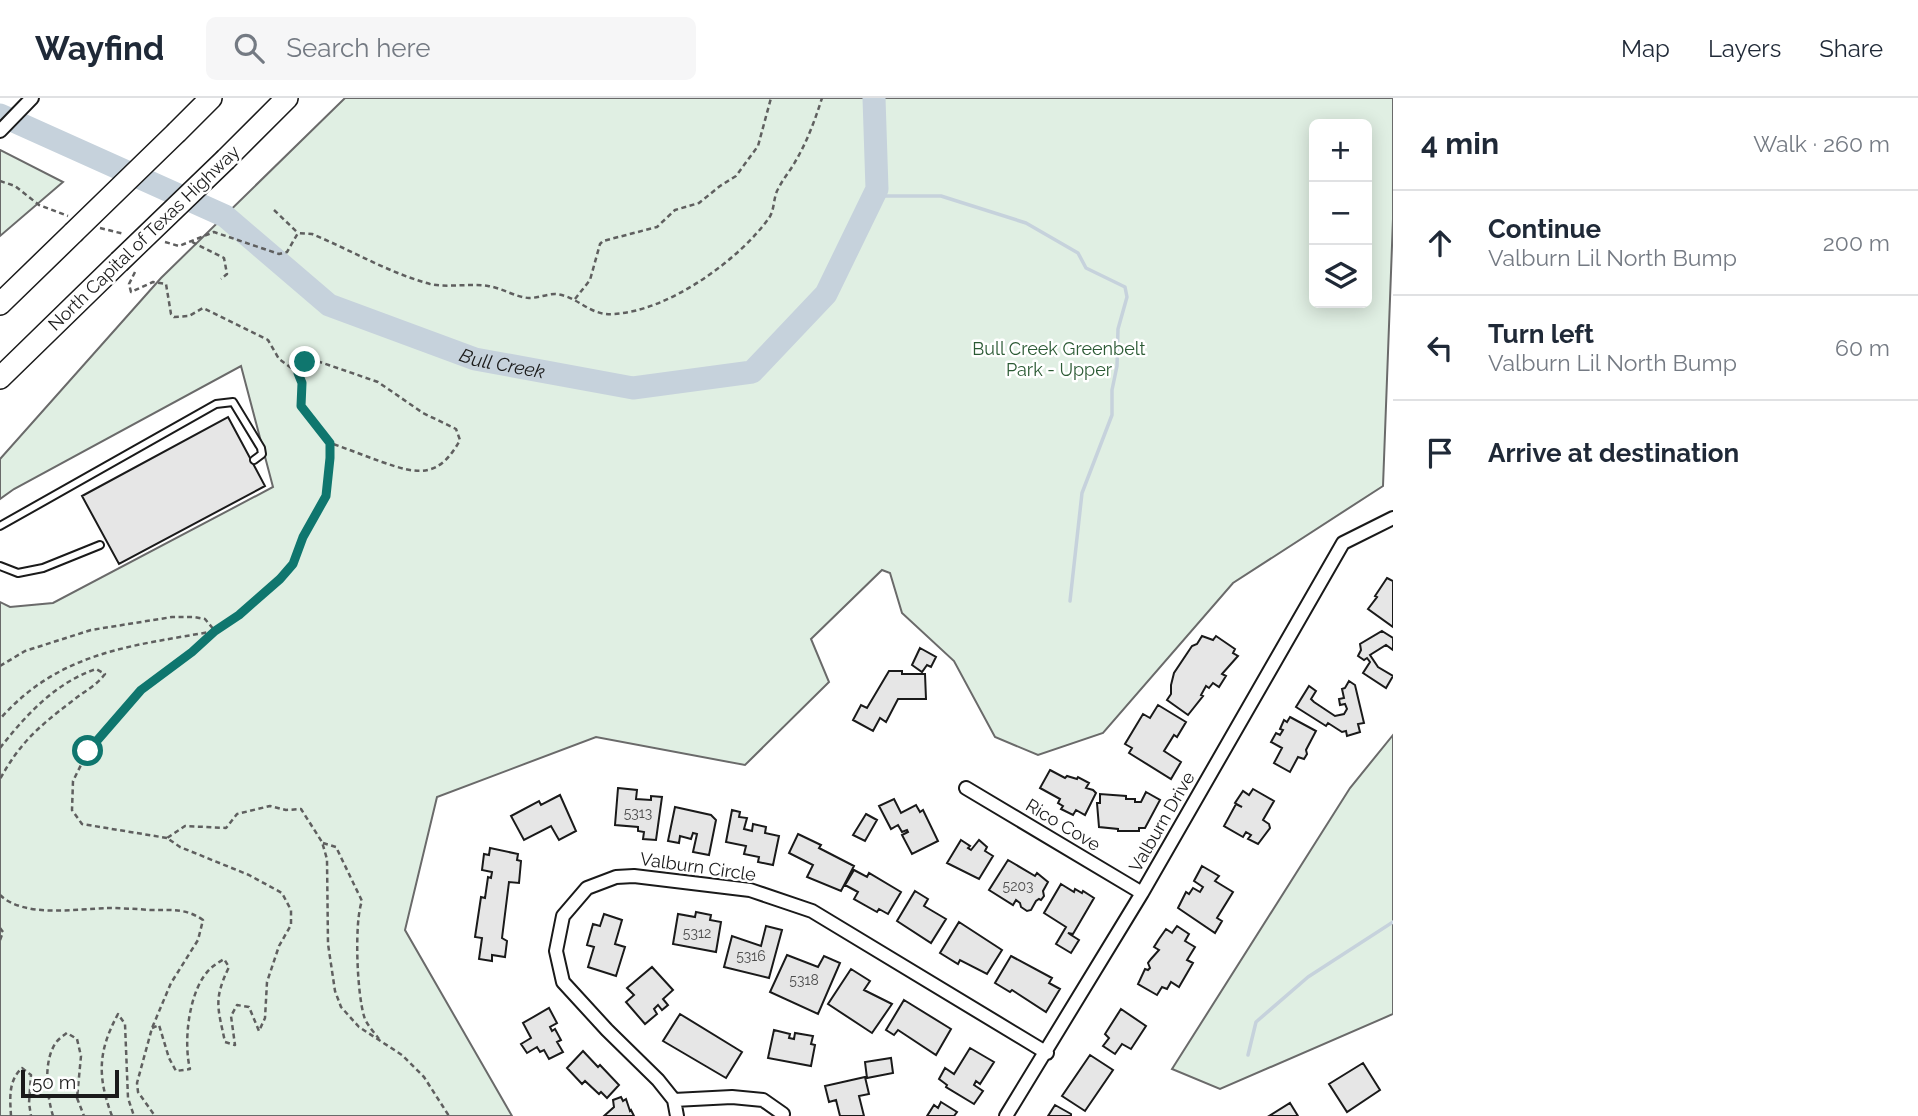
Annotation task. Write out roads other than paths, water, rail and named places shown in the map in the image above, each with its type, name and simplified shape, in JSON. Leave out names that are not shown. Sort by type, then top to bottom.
[{"type":"highway","points":[[0,304],[211,98]]},
{"type":"highway","name":"North Capital of Texas Highway","points":[[0,377],[129,265],[226,159],[288,98]]},
{"type":"street","points":[[0,131],[32,98]]},
{"type":"street","name":"Valburn Drive","points":[[1006,1116],[1142,893],[1343,543],[1393,518]]},
{"type":"street","name":"Rico Cove","points":[[966,788],[1142,893]]},
{"type":"street","name":"Valburn Circle","points":[[674,1100],[563,982],[556,951],[563,916],[587,888],[616,877],[634,876],[750,890],[812,911],[1046,1053]]},
{"type":"street","points":[[677,1116],[674,1100],[732,1097],[762,1100],[783,1114]]},
{"type":"lane","points":[[0,526],[216,404],[233,402],[261,448],[262,454],[254,460]]},
{"type":"lane","points":[[0,566],[18,573],[43,568],[100,545]]},
{"type":"waterway","name":"Bull Creek","points":[[0,115],[225,216],[329,305],[475,359],[633,388],[752,372],[826,294],[877,189],[874,98]]},
{"type":"waterway","points":[[874,196],[941,196],[1026,223],[1078,253],[1086,268],[1125,287],[1127,297],[1118,329],[1112,415],[1082,493],[1070,601]]},
{"type":"waterway","points":[[1248,1055],[1256,1022],[1308,977],[1393,922]]},
{"type":"park label","name":"Bull Creek Greenbelt Park - Upper","points":[[1059,359]]}]
